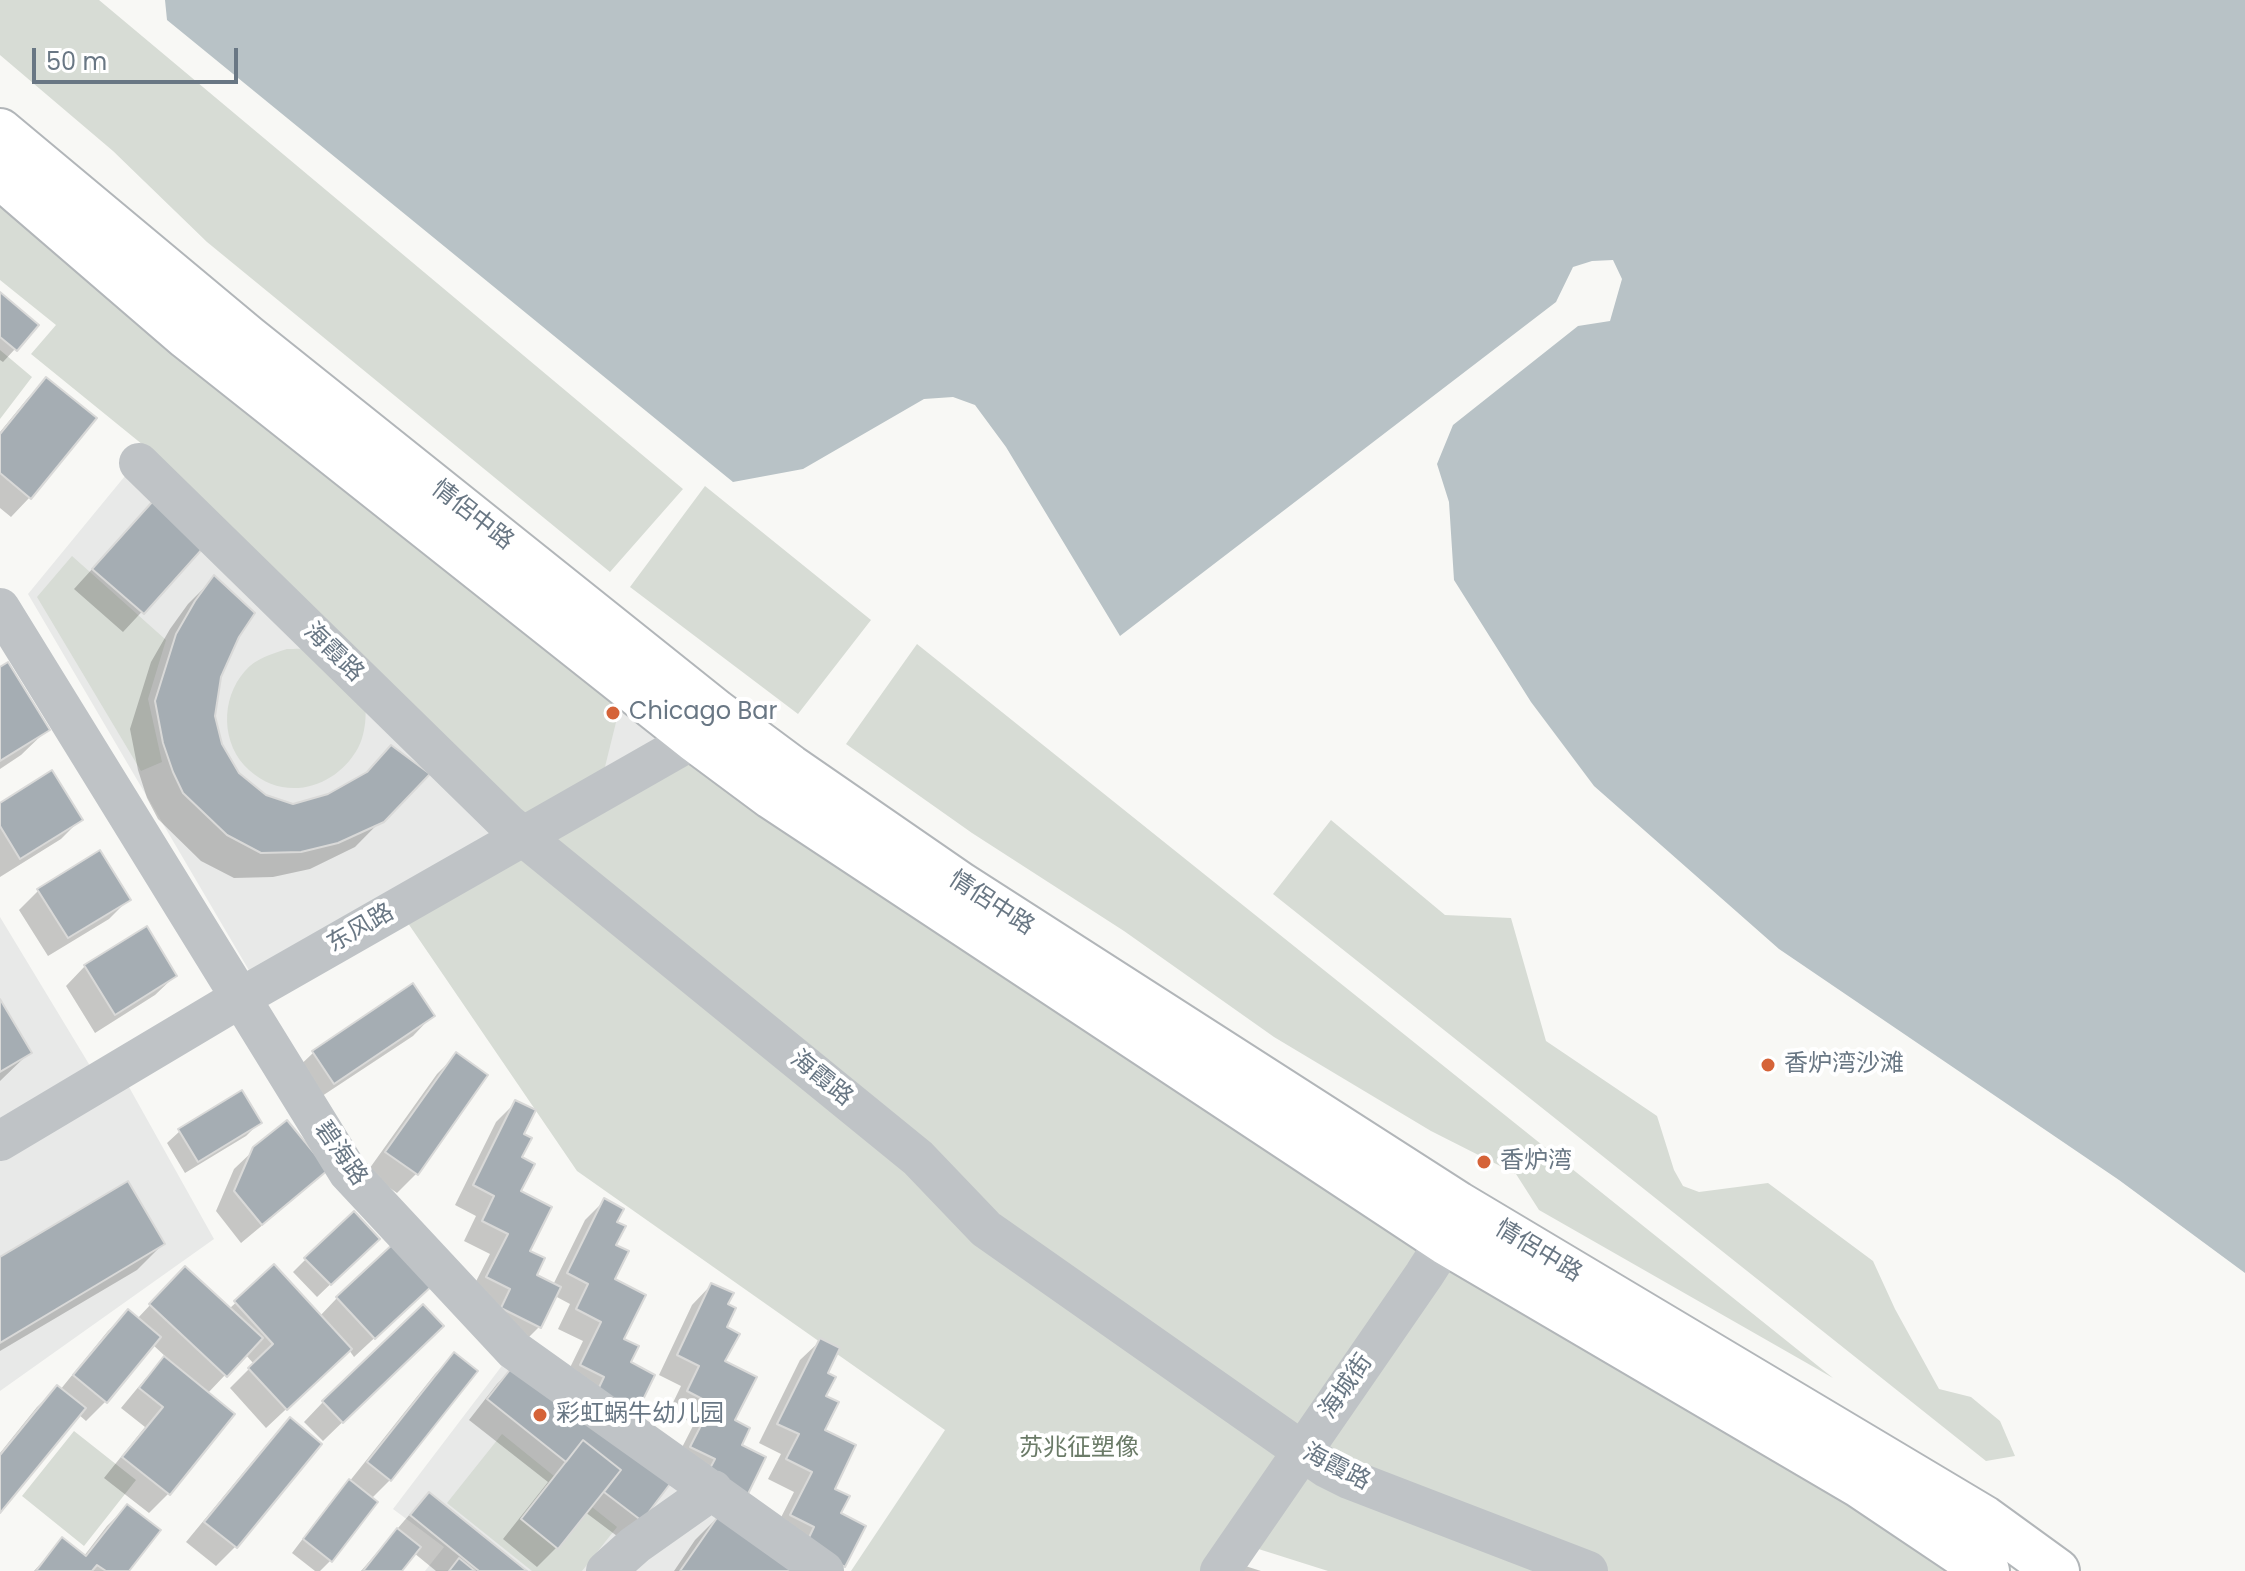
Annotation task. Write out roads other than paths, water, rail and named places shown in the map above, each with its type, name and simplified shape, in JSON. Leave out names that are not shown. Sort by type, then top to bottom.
[{"type":"highway","name":"情侶中路","points":[[0,131],[705,726],[772,797],[1445,1242],[1859,1485],[1987,1571]]},
{"type":"highway","name":"情侶中路","points":[[0,176],[187,337],[705,726],[790,767],[961,885],[1458,1204],[1984,1518],[2057,1571]]},
{"type":"street","name":"海霞路","points":[[139,463],[523,837],[918,1158],[986,1229],[1302,1452],[1349,1479],[1588,1571]]},
{"type":"street","name":"碧海路","points":[[0,608],[348,1172],[514,1350],[824,1571]]},
{"type":"street","name":"东风路","points":[[0,1141],[240,998],[523,837],[705,726]]},
{"type":"street","name":"海城街","points":[[1220,1571],[1445,1242]]},
{"type":"street","points":[[606,1571],[635,1545],[713,1490]]},
{"type":"place","name":"Chicago Bar","points":[[613,713]]},
{"type":"place","name":"香炉湾沙滩","points":[[1768,1065]]},
{"type":"place","name":"香炉湾","points":[[1484,1162]]},
{"type":"place","name":"彩虹蜗牛幼儿园","points":[[540,1415]]},
{"type":"park label","name":"苏兆征塑像","points":[[1079,1449]]}]
